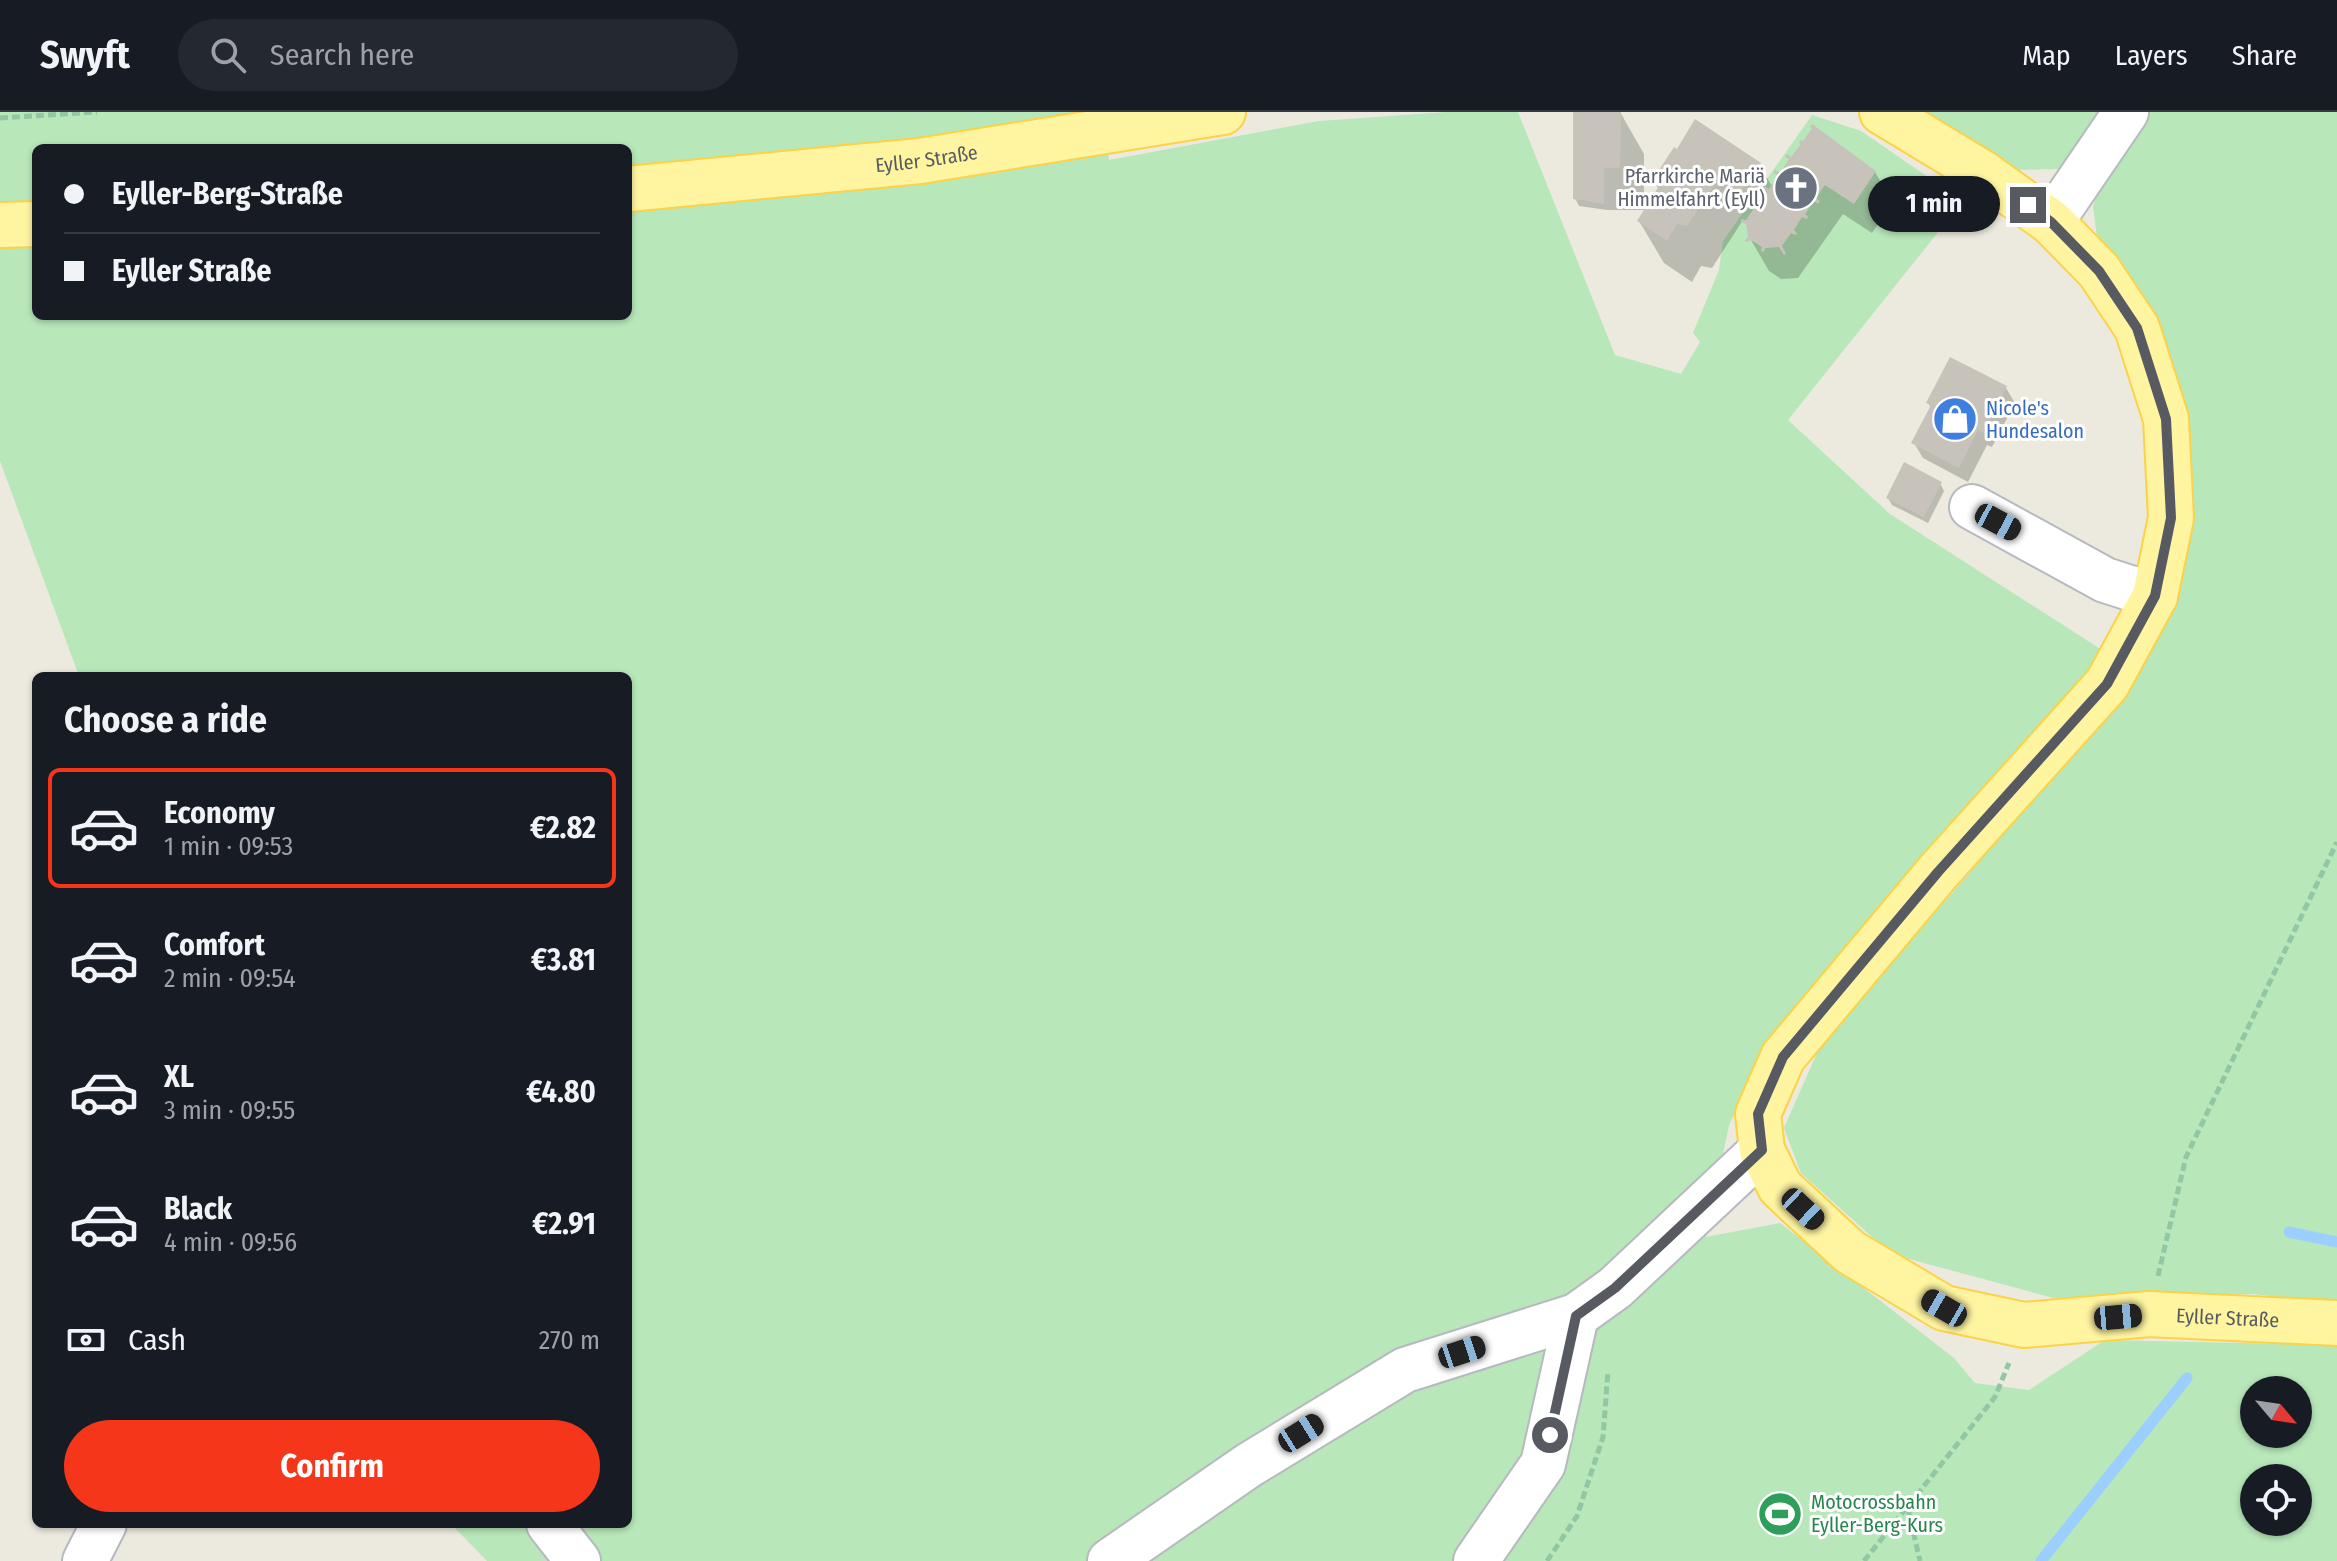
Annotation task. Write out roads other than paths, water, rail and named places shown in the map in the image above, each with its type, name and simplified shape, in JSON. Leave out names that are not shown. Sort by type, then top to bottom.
[{"type":"main road","name":"Eyller Straße","points":[[632,189],[920,161],[1223,112]]},
{"type":"main road","name":"Eyller Straße","points":[[1882,112],[1981,172],[2051,222],[2099,271],[2137,328],[2166,419],[2171,518],[2155,596],[2107,684],[1938,872],[1783,1057],[1758,1114],[1762,1150],[1780,1187],[1850,1252],[1944,1308],[2024,1325],[2149,1314],[2337,1323]]},
{"type":"main road","points":[[0,225],[32,224]]},
{"type":"street","points":[[2051,222],[2126,112]]},
{"type":"street","points":[[1972,507],[2105,580],[2155,596]]},
{"type":"street","points":[[1110,1561],[1249,1465],[1405,1370],[1576,1316],[1615,1288],[1762,1150]]},
{"type":"street","points":[[1476,1561],[1543,1464],[1576,1316]]},
{"type":"street","points":[[85,1561],[102,1528]]},
{"type":"street","points":[[552,1528],[578,1561]]},
{"type":"waterway","points":[[2289,1232],[2337,1242]]},
{"type":"waterway","points":[[2041,1561],[2187,1378]]},
{"type":"place","name":"Pfarrkirche Mariä Himmelfahrt (Eyll)","points":[[1796,188]]},
{"type":"place","name":"Nicole's Hundesalon","points":[[1955,419]]},
{"type":"place","name":"Motocrossbahn Eyller-Berg-Kurs","points":[[1780,1514]]}]
